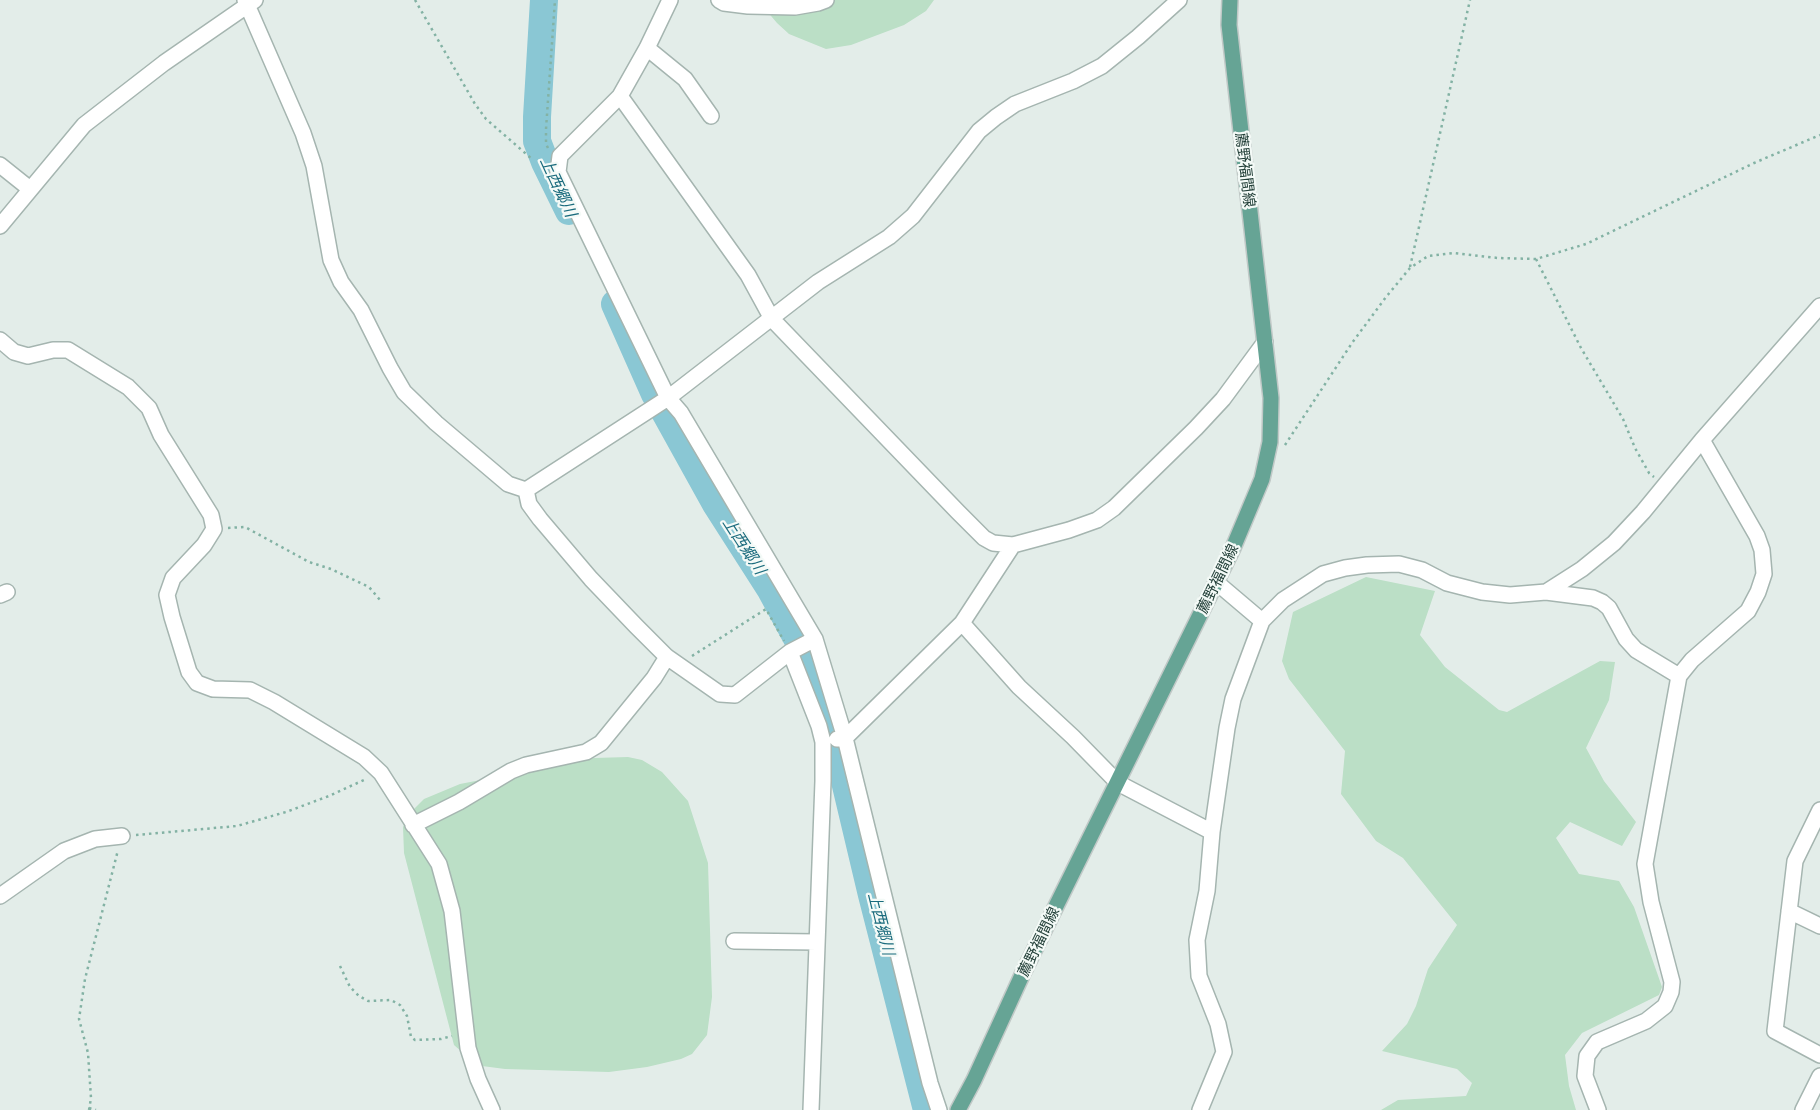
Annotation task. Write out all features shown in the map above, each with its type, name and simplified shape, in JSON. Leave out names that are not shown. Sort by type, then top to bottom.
[{"type":"main road","name":"薦野福間線","points":[[958,1110],[974,1080],[1023,973],[1233,548],[1262,480],[1270,442],[1270,398],[1229,25],[1230,0]]},
{"type":"street","points":[[670,0],[648,48],[620,96],[560,156],[558,172],[668,398],[681,413],[802,646],[835,740],[939,1110]]},
{"type":"street","points":[[719,0],[724,3],[748,6],[795,7],[826,0]]},
{"type":"street","points":[[526,490],[668,398],[818,282],[889,237],[913,216],[978,131],[996,117],[1015,104],[1073,81],[1102,66],[1179,0]]},
{"type":"street","points":[[0,226],[84,124],[164,63],[250,2],[303,133],[314,166],[332,260],[341,282],[361,310],[404,392],[436,423],[508,484],[526,490]]},
{"type":"street","points":[[648,48],[685,79],[711,116]]},
{"type":"street","points":[[620,96],[748,275],[772,319],[984,538],[993,543],[1013,545],[1069,530],[1097,520],[1114,508],[1223,399],[1265,342]]},
{"type":"street","points":[[0,165],[30,189]]},
{"type":"street","points":[[1546,592],[1582,569],[1614,543],[1820,306]]},
{"type":"street","points":[[0,340],[14,352],[28,356],[53,350],[68,350],[128,387],[149,408],[161,435],[212,515],[214,529],[204,545],[174,578],[167,595],[189,672],[197,683],[214,689],[250,690],[274,702],[364,757],[381,773],[439,864],[452,911],[468,1048],[478,1079],[492,1110]]},
{"type":"street","points":[[1598,1110],[1585,1076],[1587,1056],[1597,1042],[1646,1021],[1665,1006],[1671,992],[1672,982],[1651,902],[1646,864],[1679,676],[1692,660],[1748,611],[1758,592],[1764,574],[1762,550],[1756,536],[1702,440]]},
{"type":"street","points":[[526,490],[529,504],[567,552],[623,613],[672,661],[720,694],[735,695],[802,646]]},
{"type":"street","points":[[811,1110],[817,942],[835,740],[962,622],[1013,545]]},
{"type":"street","points":[[1200,1110],[1224,1052],[1218,1024],[1199,976],[1197,940],[1207,891],[1212,832],[1233,699],[1262,622],[1282,600],[1323,574],[1367,565],[1399,564],[1422,570],[1447,583],[1482,592],[1510,595],[1546,592],[1593,598],[1610,608],[1626,639],[1636,650],[1679,676]]},
{"type":"street","points":[[1216,582],[1262,622]]},
{"type":"street","points":[[962,622],[1019,688],[1073,737],[1118,783],[1212,832]]},
{"type":"street","points":[[802,646],[819,726],[835,740]]},
{"type":"street","points":[[413,825],[459,802],[511,771],[526,765],[586,752],[602,743],[654,678],[672,661]]},
{"type":"street","points":[[1820,810],[1816,826],[1794,862],[1775,1031],[1820,1055]]},
{"type":"street","points":[[0,896],[64,851],[95,838],[122,836]]},
{"type":"street","points":[[1789,911],[1820,926]]},
{"type":"street","points":[[734,941],[817,942]]},
{"type":"street","points":[[1803,1110],[1820,1076]]},
{"type":"path","points":[[414,0],[475,104],[486,119],[532,159]]},
{"type":"path","points":[[554,0],[546,144],[558,172]]},
{"type":"path","points":[[1410,268],[1470,0]]},
{"type":"path","points":[[1283,448],[1352,343],[1386,297],[1410,268],[1428,256],[1453,253],[1498,258],[1536,259],[1586,244],[1754,163],[1820,135]]},
{"type":"path","points":[[1536,259],[1581,348],[1623,419],[1635,448],[1649,473],[1664,486]]},
{"type":"path","points":[[214,529],[245,527],[309,562],[331,569],[369,587],[380,600]]},
{"type":"path","points":[[672,661],[766,609],[802,646]]},
{"type":"path","points":[[96,1110],[89,1109],[91,1098],[88,1053],[79,1019],[85,979],[122,836],[237,826],[286,812],[329,796],[381,773]]},
{"type":"path","points":[[340,966],[350,987],[358,996],[368,1001],[391,1000],[400,1005],[407,1016],[411,1036],[415,1040],[441,1039],[466,1033]]},
{"type":"green space","points":[[764,0],[934,0],[926,11],[904,25],[851,45],[826,49],[789,34],[766,10]]},
{"type":"green space","points":[[1366,577],[1435,591],[1420,635],[1445,667],[1499,710],[1507,712],[1600,661],[1615,662],[1609,700],[1586,748],[1604,781],[1636,822],[1622,846],[1570,822],[1556,838],[1579,874],[1619,881],[1634,907],[1662,987],[1659,995],[1582,1033],[1565,1055],[1569,1086],[1576,1110],[1381,1110],[1398,1100],[1466,1096],[1472,1083],[1457,1069],[1382,1051],[1407,1024],[1416,1006],[1428,969],[1457,925],[1403,858],[1376,841],[1341,794],[1345,751],[1289,679],[1282,661],[1293,612]]},
{"type":"green space","points":[[628,757],[642,760],[662,772],[688,801],[708,863],[712,997],[707,1035],[692,1054],[681,1059],[647,1067],[609,1072],[505,1069],[482,1066],[473,1062],[454,1045],[404,853],[403,827],[408,815],[424,799],[460,784],[594,758]]},
{"type":"waterway","name":"上西郷川","points":[[544,0],[537,141],[569,211]]},
{"type":"waterway","name":"上西郷川","points":[[615,304],[655,394],[716,504],[771,590],[811,664],[827,709],[927,1110]]}]
